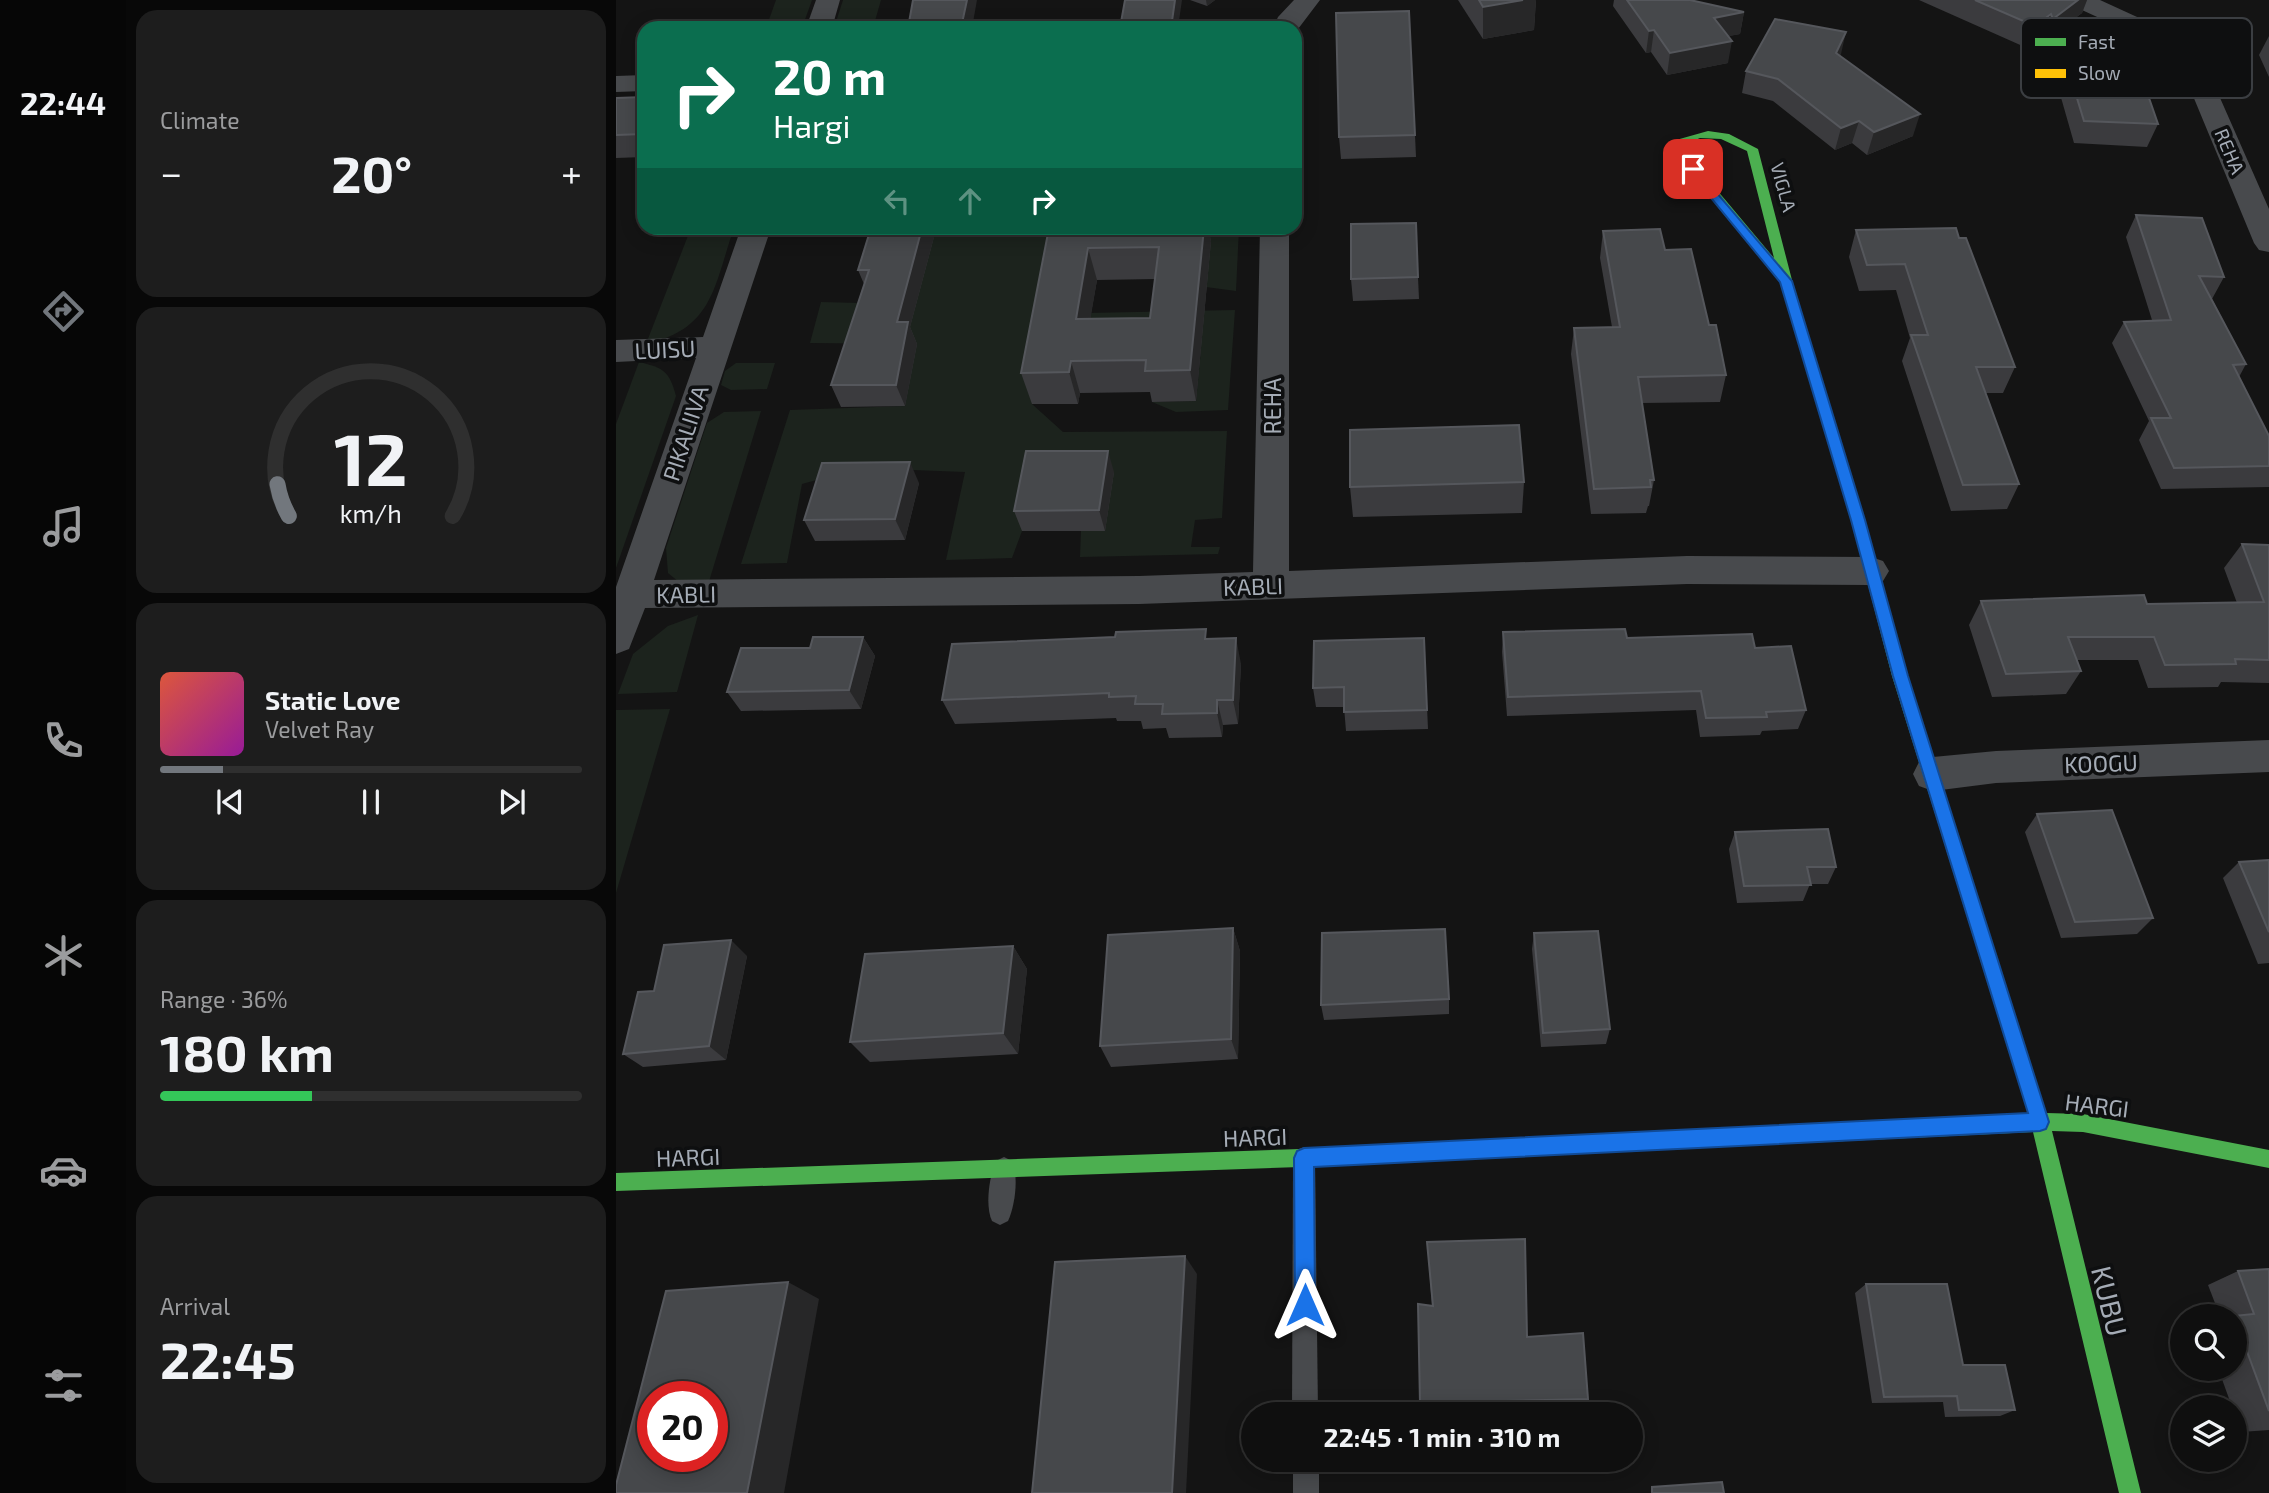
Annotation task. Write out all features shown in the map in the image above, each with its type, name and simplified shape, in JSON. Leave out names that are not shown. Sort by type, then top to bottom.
[{"type":"street","points":[[821,21],[828,0]]},
{"type":"street","points":[[1288,21],[1308,0]]},
{"type":"street","name":"REHA","points":[[2080,0],[2119,18]]},
{"type":"street","points":[[616,84],[637,83]]},
{"type":"street","name":"REHA","points":[[2208,98],[2269,243]]},
{"type":"street","name":"VIGLA","points":[[1786,281],[1680,153],[1680,142],[1695,132],[1723,134],[1752,149],[1786,281],[1871,571],[2040,1122]]},
{"type":"street","name":"PIKALIIVA","points":[[616,639],[634,594],[713,347],[753,235]]},
{"type":"street","name":"REHA","points":[[1271,585],[1273,235]]},
{"type":"street","name":"LUISU","points":[[616,352],[713,347]]},
{"type":"street","name":"KABLI","points":[[634,594],[1139,590],[1688,570],[1871,571]]},
{"type":"street","name":"KOOGU","points":[[1933,774],[1997,767],[2269,756]]},
{"type":"street","name":"HARGI","points":[[616,1182],[1304,1158],[2040,1122],[2083,1123],[2269,1159]]},
{"type":"street","name":"KUBU","points":[[2040,1122],[2130,1493]]},
{"type":"lane","points":[[1304,1158],[1305,1402]]},
{"type":"lane","points":[[1000,1213],[1003,1169]]},
{"type":"lane","points":[[1306,1472],[1306,1493]]},
{"type":"shaded area","points":[[776,0],[812,0],[804,21],[768,21]]},
{"type":"shaded area","points":[[843,0],[881,0],[875,21],[836,21]]},
{"type":"shaded area","points":[[688,235],[732,235],[715,286],[698,316],[686,328],[646,344]]},
{"type":"shaded area","points":[[884,235],[1239,235],[1236,291],[1206,287],[1061,243],[1087,313],[1235,310],[1228,410],[1176,412],[1152,402],[1196,401],[1201,349],[1043,351],[1032,404],[1063,432],[1227,431],[1222,518],[1195,520],[1191,547],[1220,547],[1218,554],[1080,557],[1081,531],[1022,531],[1012,558],[946,560],[965,472],[860,468],[802,484],[787,563],[741,564],[790,410],[905,406],[916,344],[810,343],[821,302],[859,303]]},
{"type":"shaded area","points":[[639,362],[664,372],[671,381],[676,396],[616,568],[616,424]]},
{"type":"shaded area","points":[[736,363],[775,363],[767,389],[731,390],[721,385],[725,371]]},
{"type":"shaded area","points":[[761,411],[707,588],[679,582],[668,573],[666,548],[707,423],[724,412]]},
{"type":"shaded area","points":[[698,615],[677,692],[618,694],[633,654],[668,626]]},
{"type":"shaded area","points":[[670,709],[616,893],[616,710]]},
{"type":"building","points":[[913,0],[967,0],[962,21],[909,21]]},
{"type":"building","points":[[1125,0],[1175,0],[1172,21],[1121,21]]},
{"type":"building","points":[[1479,0],[1523,0],[1483,7]]},
{"type":"building","points":[[1627,0],[1690,0],[1744,12],[1714,18],[1732,41],[1670,53],[1654,30],[1649,31]]},
{"type":"building","points":[[1975,0],[2078,0],[2054,18],[2051,14],[2046,18],[2021,20]]},
{"type":"building","points":[[1409,11],[1415,135],[1339,137],[1336,13]]},
{"type":"building","points":[[1775,19],[1846,32],[1836,53],[1920,114],[1874,132],[1859,121],[1841,128],[1778,79],[1746,71]]},
{"type":"building","points":[[637,97],[637,134],[616,135],[616,98]]},
{"type":"building","points":[[2077,98],[2149,98],[2158,124],[2084,121]]},
{"type":"building","points":[[2136,215],[2202,218],[2224,277],[2199,276],[2246,364],[2233,365],[2269,436],[2269,466],[2174,468],[2151,418],[2171,418],[2124,322],[2171,320]]},
{"type":"building","points":[[1416,223],[1418,277],[1351,279],[1351,224]]},
{"type":"building","points":[[1956,228],[1959,238],[1966,238],[2015,367],[1976,367],[2019,484],[1963,485],[1911,335],[1928,335],[1905,264],[1867,265],[1856,230]]},
{"type":"building","points":[[1660,229],[1665,250],[1691,249],[1709,325],[1716,325],[1726,375],[1638,377],[1654,480],[1650,480],[1651,487],[1594,489],[1574,328],[1620,327],[1603,231]]},
{"type":"building","points":[[869,235],[920,235],[897,322],[908,322],[896,385],[831,385],[869,270],[858,270]]},
{"type":"building","points":[[1048,235],[1203,235],[1190,370],[1145,371],[1146,360],[1071,361],[1069,372],[1021,373]],"holes":[[[1159,247],[1150,318],[1076,319],[1088,248]]]},
{"type":"building","points":[[1519,425],[1524,482],[1350,487],[1350,430]]},
{"type":"building","points":[[1026,451],[1108,451],[1099,510],[1014,511]]},
{"type":"building","points":[[910,462],[895,519],[804,520],[822,463]]},
{"type":"building","points":[[2242,544],[2269,545],[2269,660],[2235,659],[2236,664],[2165,665],[2154,637],[2068,637],[2081,671],[2006,674],[1981,601],[2144,595],[2147,604],[2264,602]]},
{"type":"building","points":[[1206,629],[1205,639],[1236,638],[1233,700],[1217,700],[1217,713],[1162,714],[1163,704],[1135,704],[1136,696],[1109,697],[1109,693],[942,700],[952,644],[1115,637],[1116,632]]},
{"type":"building","points":[[1625,629],[1627,638],[1752,634],[1755,648],[1791,646],[1806,710],[1766,712],[1767,717],[1706,718],[1701,691],[1508,697],[1503,632]]},
{"type":"building","points":[[813,637],[863,637],[849,690],[727,692],[741,648],[810,648]]},
{"type":"building","points":[[1424,638],[1427,710],[1344,712],[1344,687],[1313,688],[1314,641]]},
{"type":"building","points":[[2112,810],[2153,918],[2075,922],[2037,814]]},
{"type":"building","points":[[1828,829],[1836,867],[1807,867],[1811,885],[1744,886],[1735,832]]},
{"type":"building","points":[[2269,860],[2269,932],[2239,862]]},
{"type":"building","points":[[1233,928],[1231,1039],[1100,1046],[1108,935]]},
{"type":"building","points":[[1445,929],[1449,999],[1321,1005],[1322,933]]},
{"type":"building","points":[[1598,931],[1610,1029],[1543,1033],[1534,933]]},
{"type":"building","points":[[731,940],[709,1046],[623,1054],[638,992],[654,991],[664,945]]},
{"type":"building","points":[[1013,946],[1003,1033],[850,1042],[865,954]]},
{"type":"building","points":[[1525,1239],[1527,1337],[1583,1333],[1588,1399],[1420,1402],[1418,1304],[1433,1306],[1427,1242]]},
{"type":"building","points":[[1185,1256],[1172,1493],[1032,1493],[1055,1262]]},
{"type":"building","points":[[2269,1269],[2269,1411],[2247,1351],[2247,1315],[2254,1314],[2238,1271]]},
{"type":"building","points":[[788,1282],[747,1493],[616,1493],[637,1404],[637,1472],[728,1472],[728,1381],[643,1381],[666,1291]]},
{"type":"building","points":[[1866,1284],[1947,1284],[1963,1365],[2005,1365],[2015,1410],[1959,1410],[1957,1396],[1884,1397]]},
{"type":"building","points":[[1722,1482],[1724,1493],[1652,1493],[1652,1487]]},
{"type":"traffic: fast","points":[[1786,280],[1752,149],[1734,140],[1708,134],[1680,142],[1680,153],[1786,280],[1858,520],[1900,676],[1951,839]]},
{"type":"traffic: fast","points":[[2017,1049],[2040,1122],[2130,1493]]},
{"type":"traffic: fast","points":[[1702,1139],[2040,1122],[2083,1123],[2269,1159]]},
{"type":"traffic: fast","points":[[616,1182],[1330,1157]]},
{"type":"traffic: slow","points":[[1951,839],[2017,1049]]},
{"type":"traffic: slow","points":[[1330,1157],[1702,1139]]},
{"type":"route","points":[[1305,1305],[1304,1158],[2040,1122],[1933,774],[1900,676],[1858,520],[1786,281],[1693,169]]}]
